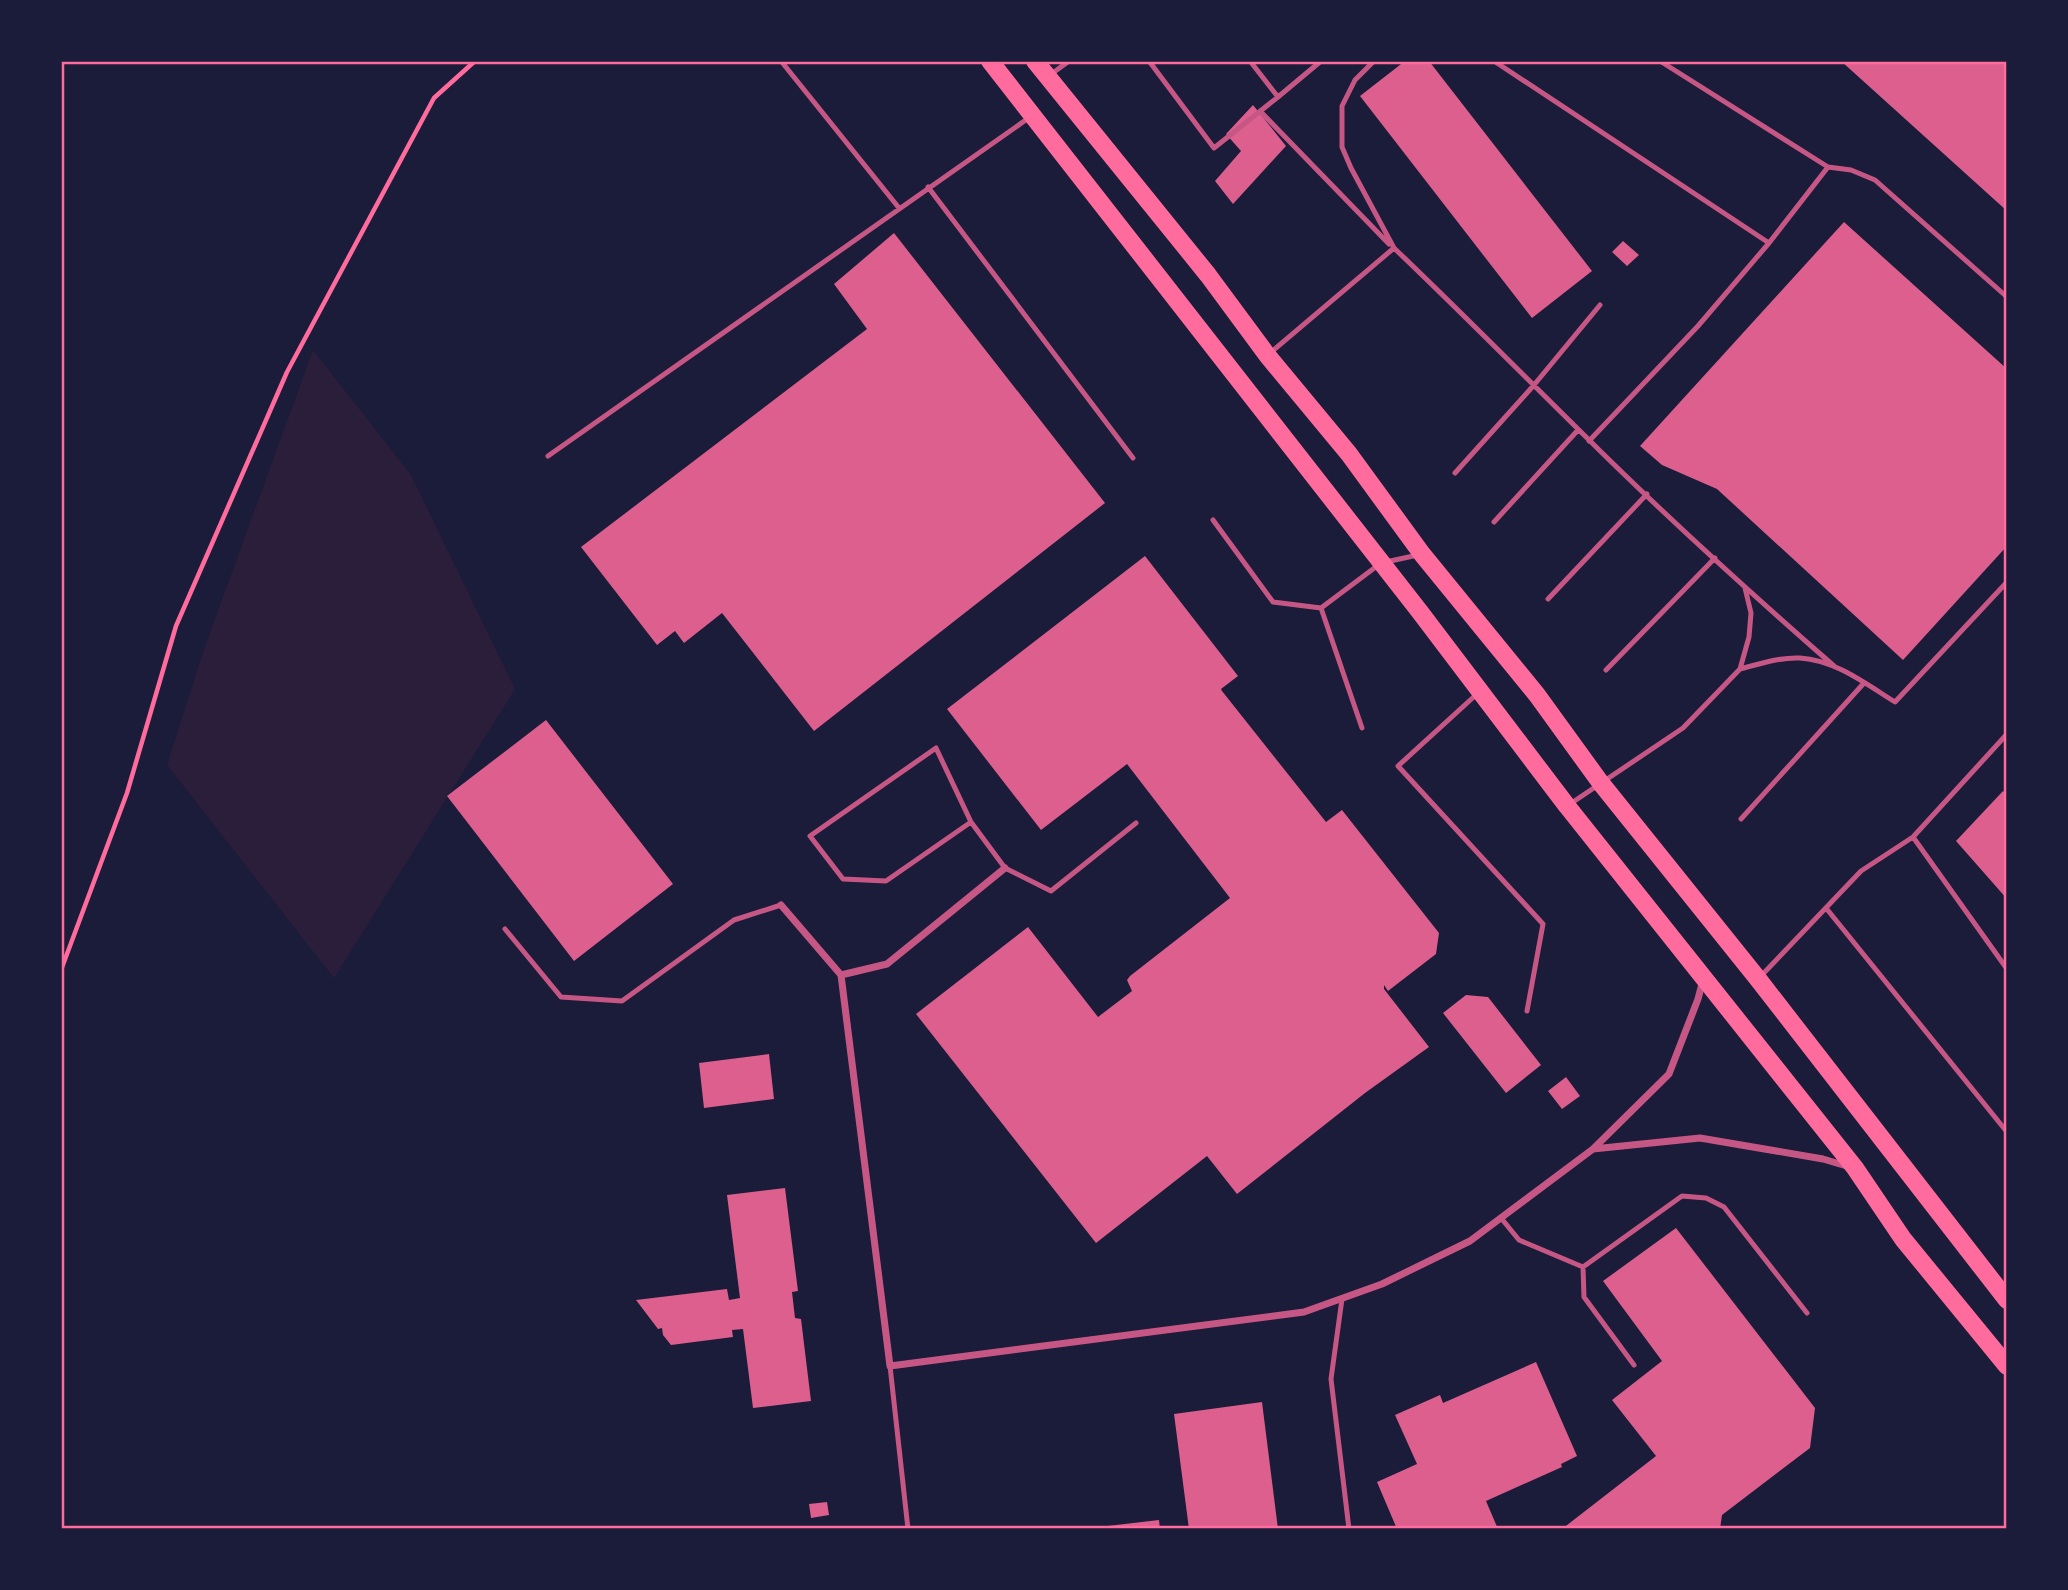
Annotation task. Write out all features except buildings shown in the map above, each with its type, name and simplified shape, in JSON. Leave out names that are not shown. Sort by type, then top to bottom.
[{"type":"main road","points":[[990,61],[1481,691],[1567,806],[1855,1168],[1903,1239],[2007,1366]]},
{"type":"main road","points":[[1035,61],[1349,454],[1422,554],[1537,695],[1600,782],[1758,979],[2007,1300]]},
{"type":"street","points":[[841,975],[887,964],[1006,868]]},
{"type":"street","points":[[781,905],[841,975],[890,1366],[1304,1312],[1382,1284],[1470,1241],[1593,1149],[1670,1074],[1703,979]]},
{"type":"street","points":[[1593,1149],[1700,1138],[1823,1159],[1855,1168]]},
{"type":"lane","points":[[781,61],[899,208]]},
{"type":"lane","points":[[1048,77],[1069,61]]},
{"type":"lane","points":[[1149,61],[1214,148],[1321,61]]},
{"type":"lane","points":[[1250,61],[1278,97]]},
{"type":"lane","points":[[1374,61],[1355,80],[1342,106],[1342,147],[1394,248]]},
{"type":"lane","points":[[1494,61],[1769,243]]},
{"type":"lane","points":[[1660,61],[1828,167],[1852,170],[1875,180],[2007,297]]},
{"type":"lane","points":[[1260,111],[1589,441],[1745,588],[1834,666],[1895,702],[2007,582]]},
{"type":"lane","points":[[548,456],[1032,115]]},
{"type":"lane","points":[[1589,441],[1698,326],[1769,243],[1828,167]]},
{"type":"lane","points":[[928,187],[1133,458]]},
{"type":"lane","points":[[1268,355],[1394,248]]},
{"type":"lane","points":[[1455,473],[1534,385],[1600,305]]},
{"type":"lane","points":[[1494,522],[1578,430]]},
{"type":"lane","points":[[1548,599],[1647,494]]},
{"type":"lane","points":[[1213,520],[1273,602],[1321,608],[1381,564],[1422,554]]},
{"type":"lane","points":[[1606,670],[1715,558]]},
{"type":"lane","points":[[1567,806],[1683,729],[1740,669],[1749,636],[1751,613],[1745,588]]},
{"type":"lane","points":[[1321,608],[1362,728]]},
{"type":"lane","points":[[1740,669],[1769,661],[1801,658],[1834,666]]},
{"type":"lane","points":[[1741,819],[1864,683]]},
{"type":"lane","points":[[1481,691],[1398,766],[1543,924],[1527,1011]]},
{"type":"lane","points":[[1758,979],[1861,871],[1913,837],[2007,734]]},
{"type":"lane","points":[[971,822],[886,881],[843,879],[810,836],[936,748],[971,822],[1006,868],[1051,891],[1136,823]]},
{"type":"lane","points":[[1913,837],[2007,969]]},
{"type":"lane","points":[[505,929],[561,997],[622,1001],[734,920],[781,905]]},
{"type":"lane","points":[[1826,908],[2007,1132]]},
{"type":"lane","points":[[1583,1267],[1682,1196],[1706,1198],[1724,1207],[1807,1313]]},
{"type":"lane","points":[[1501,1217],[1519,1240],[1583,1267]]},
{"type":"lane","points":[[1583,1267],[1584,1297],[1634,1365]]},
{"type":"lane","points":[[1342,1298],[1332,1379],[1349,1529]]},
{"type":"lane","points":[[890,1366],[908,1529]]},
{"type":"path","points":[[61,970],[127,793],[176,626],[287,372],[434,98],[475,61]]},
{"type":"shaded area","points":[[313,350],[411,475],[515,689],[334,978],[167,765],[204,649]]}]
